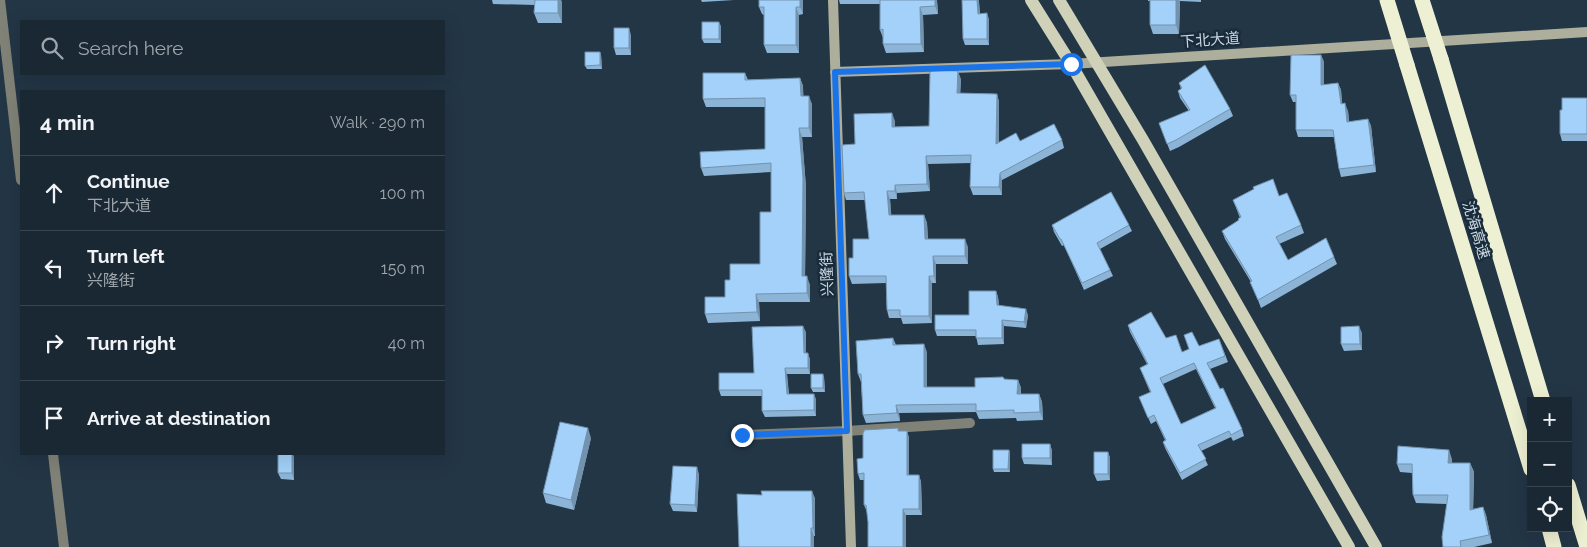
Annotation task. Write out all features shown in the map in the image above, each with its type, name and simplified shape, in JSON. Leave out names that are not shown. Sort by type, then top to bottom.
[{"type":"highway","name":"沈海高速","points":[[1387,0],[1527,456]]},
{"type":"highway","name":"沈海高速","points":[[1422,0],[1542,397]]},
{"type":"highway","points":[[1569,487],[1587,547]]},
{"type":"highway","points":[[1549,532],[1554,547]]},
{"type":"main road","points":[[1031,0],[1071,64],[1349,547]]},
{"type":"main road","points":[[1059,0],[1143,140],[1376,547]]},
{"type":"street","points":[[0,0],[20,171]]},
{"type":"street","name":"兴隆街","points":[[832,0],[850,547]]},
{"type":"street","name":"下北大道","points":[[835,72],[1096,63],[1587,32]]},
{"type":"street","points":[[742,435],[847,431],[970,423]]},
{"type":"street","points":[[53,455],[64,547]]},
{"type":"building","points":[[535,0],[558,0],[558,13],[534,13]]},
{"type":"building","points":[[759,0],[800,0],[800,7],[796,7],[796,45],[764,45],[764,7],[759,7]]},
{"type":"building","points":[[880,0],[935,0],[935,6],[920,7],[921,44],[883,44],[883,29],[880,30]]},
{"type":"building","points":[[962,0],[977,0],[978,14],[987,13],[987,39],[963,39]]},
{"type":"building","points":[[1150,0],[1176,0],[1176,25],[1150,25]]},
{"type":"building","points":[[702,22],[719,22],[719,39],[702,39]]},
{"type":"building","points":[[614,28],[629,28],[629,48],[614,48]]},
{"type":"building","points":[[585,52],[600,52],[600,65],[585,66]]},
{"type":"building","points":[[1291,55],[1321,55],[1321,85],[1338,83],[1341,104],[1345,103],[1347,122],[1368,119],[1374,165],[1339,169],[1333,130],[1296,130],[1296,95],[1290,95]]},
{"type":"building","points":[[1205,65],[1230,109],[1167,144],[1159,123],[1190,110],[1178,91],[1182,88],[1179,83]]},
{"type":"building","points":[[930,70],[958,71],[957,93],[997,94],[996,144],[1016,133],[1020,141],[1054,124],[1062,140],[1000,173],[999,187],[970,187],[971,155],[926,156],[927,184],[895,185],[895,191],[887,191],[889,215],[924,215],[925,239],[965,239],[965,256],[933,256],[934,276],[929,276],[929,316],[900,316],[900,310],[887,310],[886,276],[849,276],[849,258],[853,258],[853,239],[869,239],[864,192],[844,193],[842,145],[855,144],[854,114],[892,113],[892,127],[929,126]]},
{"type":"building","points":[[703,73],[745,73],[745,80],[800,78],[801,96],[809,96],[809,128],[799,128],[803,178],[802,276],[807,276],[807,293],[756,294],[757,312],[705,314],[705,297],[725,297],[725,280],[730,280],[730,264],[760,264],[760,212],[771,212],[771,163],[701,168],[700,152],[765,149],[765,98],[703,99]]},
{"type":"building","points":[[1562,98],[1587,98],[1587,134],[1560,134]]},
{"type":"building","points":[[1273,179],[1279,196],[1287,193],[1301,225],[1276,237],[1288,260],[1326,238],[1334,257],[1258,300],[1250,282],[1252,281],[1222,231],[1241,217],[1233,200],[1254,189],[1253,187]]},
{"type":"building","points":[[1111,192],[1129,225],[1097,243],[1110,270],[1082,283],[1061,239],[1052,225]]},
{"type":"building","points":[[969,291],[996,291],[997,305],[1026,309],[1024,322],[1002,320],[1002,338],[976,338],[976,330],[935,330],[935,315],[969,315]]},
{"type":"building","points":[[1151,312],[1166,338],[1176,335],[1182,352],[1189,349],[1184,335],[1192,332],[1199,346],[1219,339],[1225,356],[1207,363],[1220,389],[1223,388],[1242,429],[1231,435],[1229,431],[1198,445],[1206,459],[1180,473],[1163,442],[1166,440],[1154,415],[1148,418],[1139,397],[1151,392],[1140,368],[1148,364],[1128,325]],"holes":[[[1194,363],[1216,408],[1181,424],[1160,378]]]},
{"type":"building","points":[[803,326],[804,353],[808,353],[808,368],[785,368],[787,394],[814,394],[814,410],[762,411],[762,390],[719,390],[719,373],[754,373],[752,327]]},
{"type":"building","points":[[1359,326],[1360,344],[1341,344],[1341,327]]},
{"type":"building","points":[[893,338],[893,345],[924,344],[924,387],[975,387],[975,378],[1003,377],[1004,379],[1018,380],[1017,394],[1039,394],[1040,412],[1014,413],[1014,410],[976,411],[976,404],[896,405],[897,413],[863,415],[861,374],[858,374],[856,341]]},
{"type":"building","points":[[811,374],[823,374],[823,388],[811,388]]},
{"type":"building","points":[[560,422],[588,428],[571,500],[543,493]]},
{"type":"building","points":[[898,428],[898,431],[907,431],[907,475],[919,475],[919,509],[903,509],[903,547],[868,547],[868,522],[866,505],[864,505],[864,473],[858,474],[857,459],[863,458],[863,432],[864,430]]},
{"type":"building","points":[[1022,444],[1050,444],[1050,458],[1022,458]]},
{"type":"building","points":[[1398,446],[1449,450],[1448,463],[1470,463],[1470,510],[1483,507],[1489,535],[1460,541],[1461,547],[1443,547],[1442,537],[1448,495],[1413,495],[1412,464],[1397,464]]},
{"type":"building","points":[[993,450],[1009,450],[1008,469],[993,469]]},
{"type":"building","points":[[1094,452],[1108,452],[1108,474],[1094,474]]},
{"type":"building","points":[[278,455],[292,455],[292,473],[278,473]]},
{"type":"building","points":[[673,466],[697,467],[695,505],[670,504]]},
{"type":"building","points":[[761,491],[812,491],[813,528],[811,528],[811,547],[739,547],[737,494],[762,495]]},
{"type":"route","points":[[742,435],[847,431],[835,72],[1071,64]]}]
